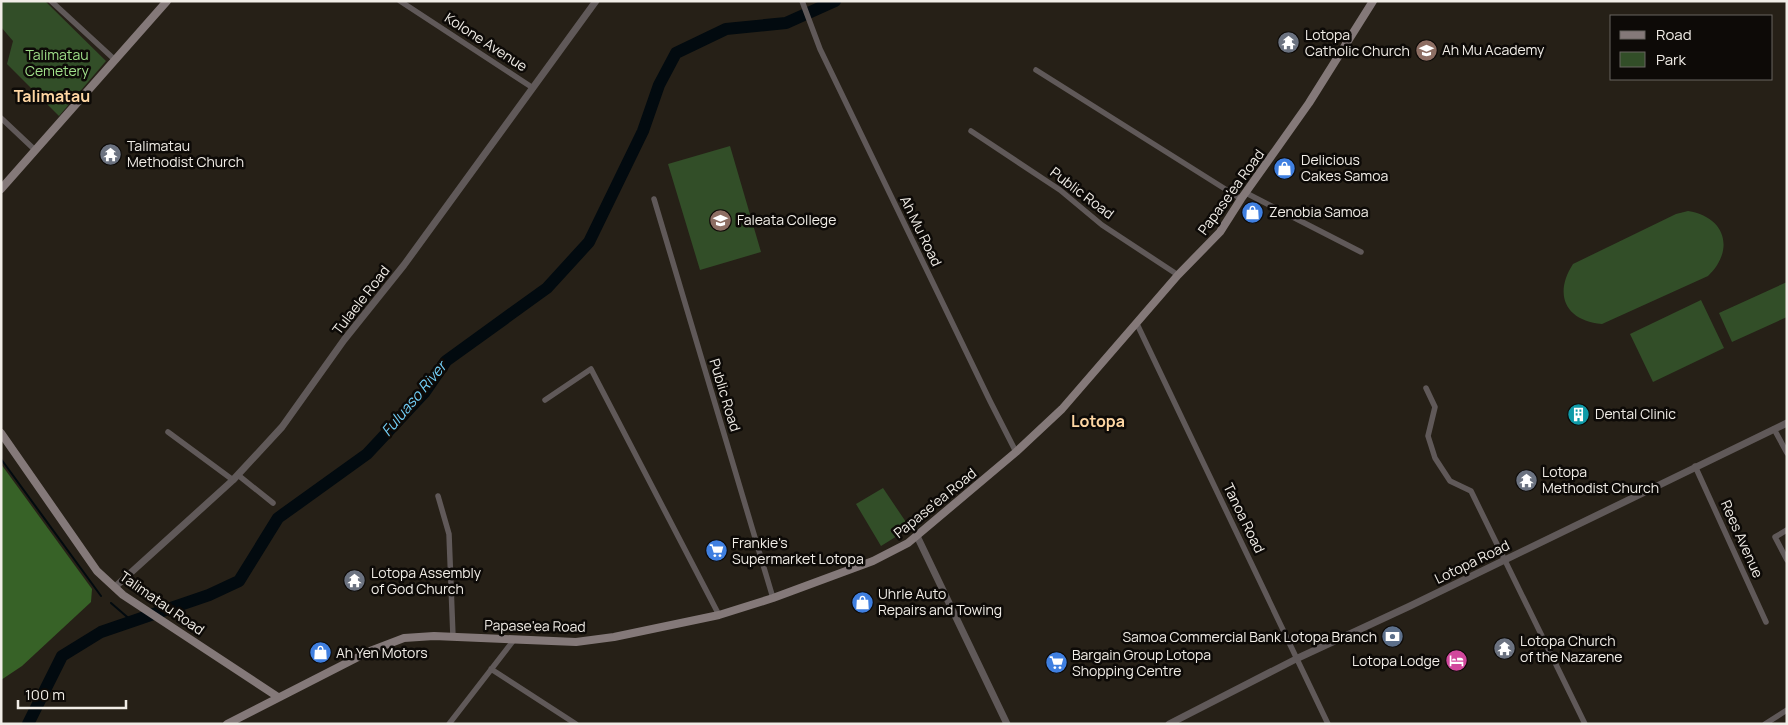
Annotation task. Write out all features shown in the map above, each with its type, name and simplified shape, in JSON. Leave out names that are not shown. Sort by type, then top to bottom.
[{"type":"main road","points":[[1,189],[167,1]]},
{"type":"main road","name":"Papase'ea Road","points":[[227,724],[386,644],[418,636],[576,642],[614,637],[719,615],[873,562],[896,550],[917,536],[1016,452],[1062,409],[1178,275],[1220,232],[1243,196],[1309,103],[1373,1]]},
{"type":"main road","name":"Talimatau Road","points":[[1,433],[97,571],[135,603],[278,697]]},
{"type":"street","points":[[51,1],[114,59]]},
{"type":"street","name":"Kolone Avenue","points":[[400,1],[533,88]]},
{"type":"street","name":"Tulaele Road","points":[[115,587],[236,478],[282,426],[344,340],[404,265],[596,1]]},
{"type":"street","name":"Ah Mu Road","points":[[803,3],[820,49],[1016,452]]},
{"type":"street","points":[[1036,70],[1243,196],[1361,252]]},
{"type":"street","points":[[1,118],[35,150]]},
{"type":"street","name":"Public Road","points":[[971,131],[1060,190],[1102,225],[1178,275]]},
{"type":"street","name":"Public Road","points":[[654,199],[773,598]]},
{"type":"street","name":"Tanoa Road","points":[[1137,324],[1328,724]]},
{"type":"street","points":[[545,400],[591,370],[719,615]]},
{"type":"street","points":[[1426,388],[1435,407],[1428,436],[1435,458],[1450,480],[1471,491],[1585,724]]},
{"type":"street","name":"Lotopa Road","points":[[1168,724],[1298,658],[1787,423]]},
{"type":"street","points":[[1774,429],[1787,453]]},
{"type":"street","points":[[168,432],[273,503]]},
{"type":"street","name":"Rees Avenue","points":[[1696,466],[1766,622]]},
{"type":"street","points":[[438,496],[449,534],[453,637]]},
{"type":"street","points":[[1787,530],[1775,537],[1787,560]]},
{"type":"street","points":[[917,536],[1007,724]]},
{"type":"street","points":[[449,724],[513,641]]},
{"type":"street","points":[[491,669],[576,724]]},
{"type":"street","points":[[1765,724],[1787,710]]},
{"type":"green space","name":"Talimatau Cemetery","points":[[1,1],[45,1],[106,61],[59,116],[7,64],[13,41],[1,27]]},
{"type":"green space","points":[[730,146],[761,252],[700,270],[668,164]]},
{"type":"green space","points":[[1688,211],[1701,214],[1711,220],[1718,227],[1722,236],[1724,246],[1722,256],[1708,276],[1602,324],[1579,318],[1572,312],[1566,304],[1564,286],[1573,264],[1676,214]]},
{"type":"green space","points":[[1787,282],[1787,317],[1732,342],[1719,313]]},
{"type":"green space","points":[[1701,300],[1724,348],[1653,382],[1630,334]]},
{"type":"green space","points":[[1,464],[92,589],[91,602],[22,666],[1,680]]},
{"type":"green space","points":[[883,488],[910,528],[881,546],[856,504]]},
{"type":"waterway","name":"Fuluaso River","points":[[28,724],[62,656],[101,632],[209,595],[239,581],[278,518],[367,454],[424,393],[446,361],[547,288],[589,242],[643,131],[659,85],[676,53],[726,29],[786,23],[835,1]]},
{"type":"waterway","points":[[1,459],[101,596]]},
{"type":"waterway","points":[[111,603],[133,622]]},
{"type":"place","name":"Lotopa Catholic Church","points":[[1289,43]]},
{"type":"place","name":"Ah Mu Academy","points":[[1426,50]]},
{"type":"place","name":"Talimatau Methodist Church","points":[[111,154]]},
{"type":"place","name":"Delicious Cakes Samoa","points":[[1285,168]]},
{"type":"place","name":"Zenobia Samoa","points":[[1253,212]]},
{"type":"place","name":"Faleata College","points":[[721,220]]},
{"type":"place","name":"Dental Clinic","points":[[1579,414]]},
{"type":"place","name":"Lotopa Methodist Church","points":[[1526,480]]},
{"type":"place","name":"Frankie's Supermarket Lotopa","points":[[716,551]]},
{"type":"place","name":"Lotopa Assembly of God Church","points":[[355,581]]},
{"type":"place","name":"Uhrle Auto Repairs and Towing","points":[[862,602]]},
{"type":"place","name":"Samoa Commercial Bank Lotopa Branch","points":[[1393,637]]},
{"type":"place","name":"Lotopa Church of the Nazarene","points":[[1504,649]]},
{"type":"place","name":"Ah Yen Motors","points":[[320,653]]},
{"type":"place","name":"Lotopa Lodge","points":[[1456,661]]},
{"type":"place","name":"Bargain Group Lotopa Shopping Centre","points":[[1056,663]]},
{"type":"district","name":"Talimatau","points":[[52,96]]},
{"type":"district","name":"Lotopa","points":[[1098,421]]}]
